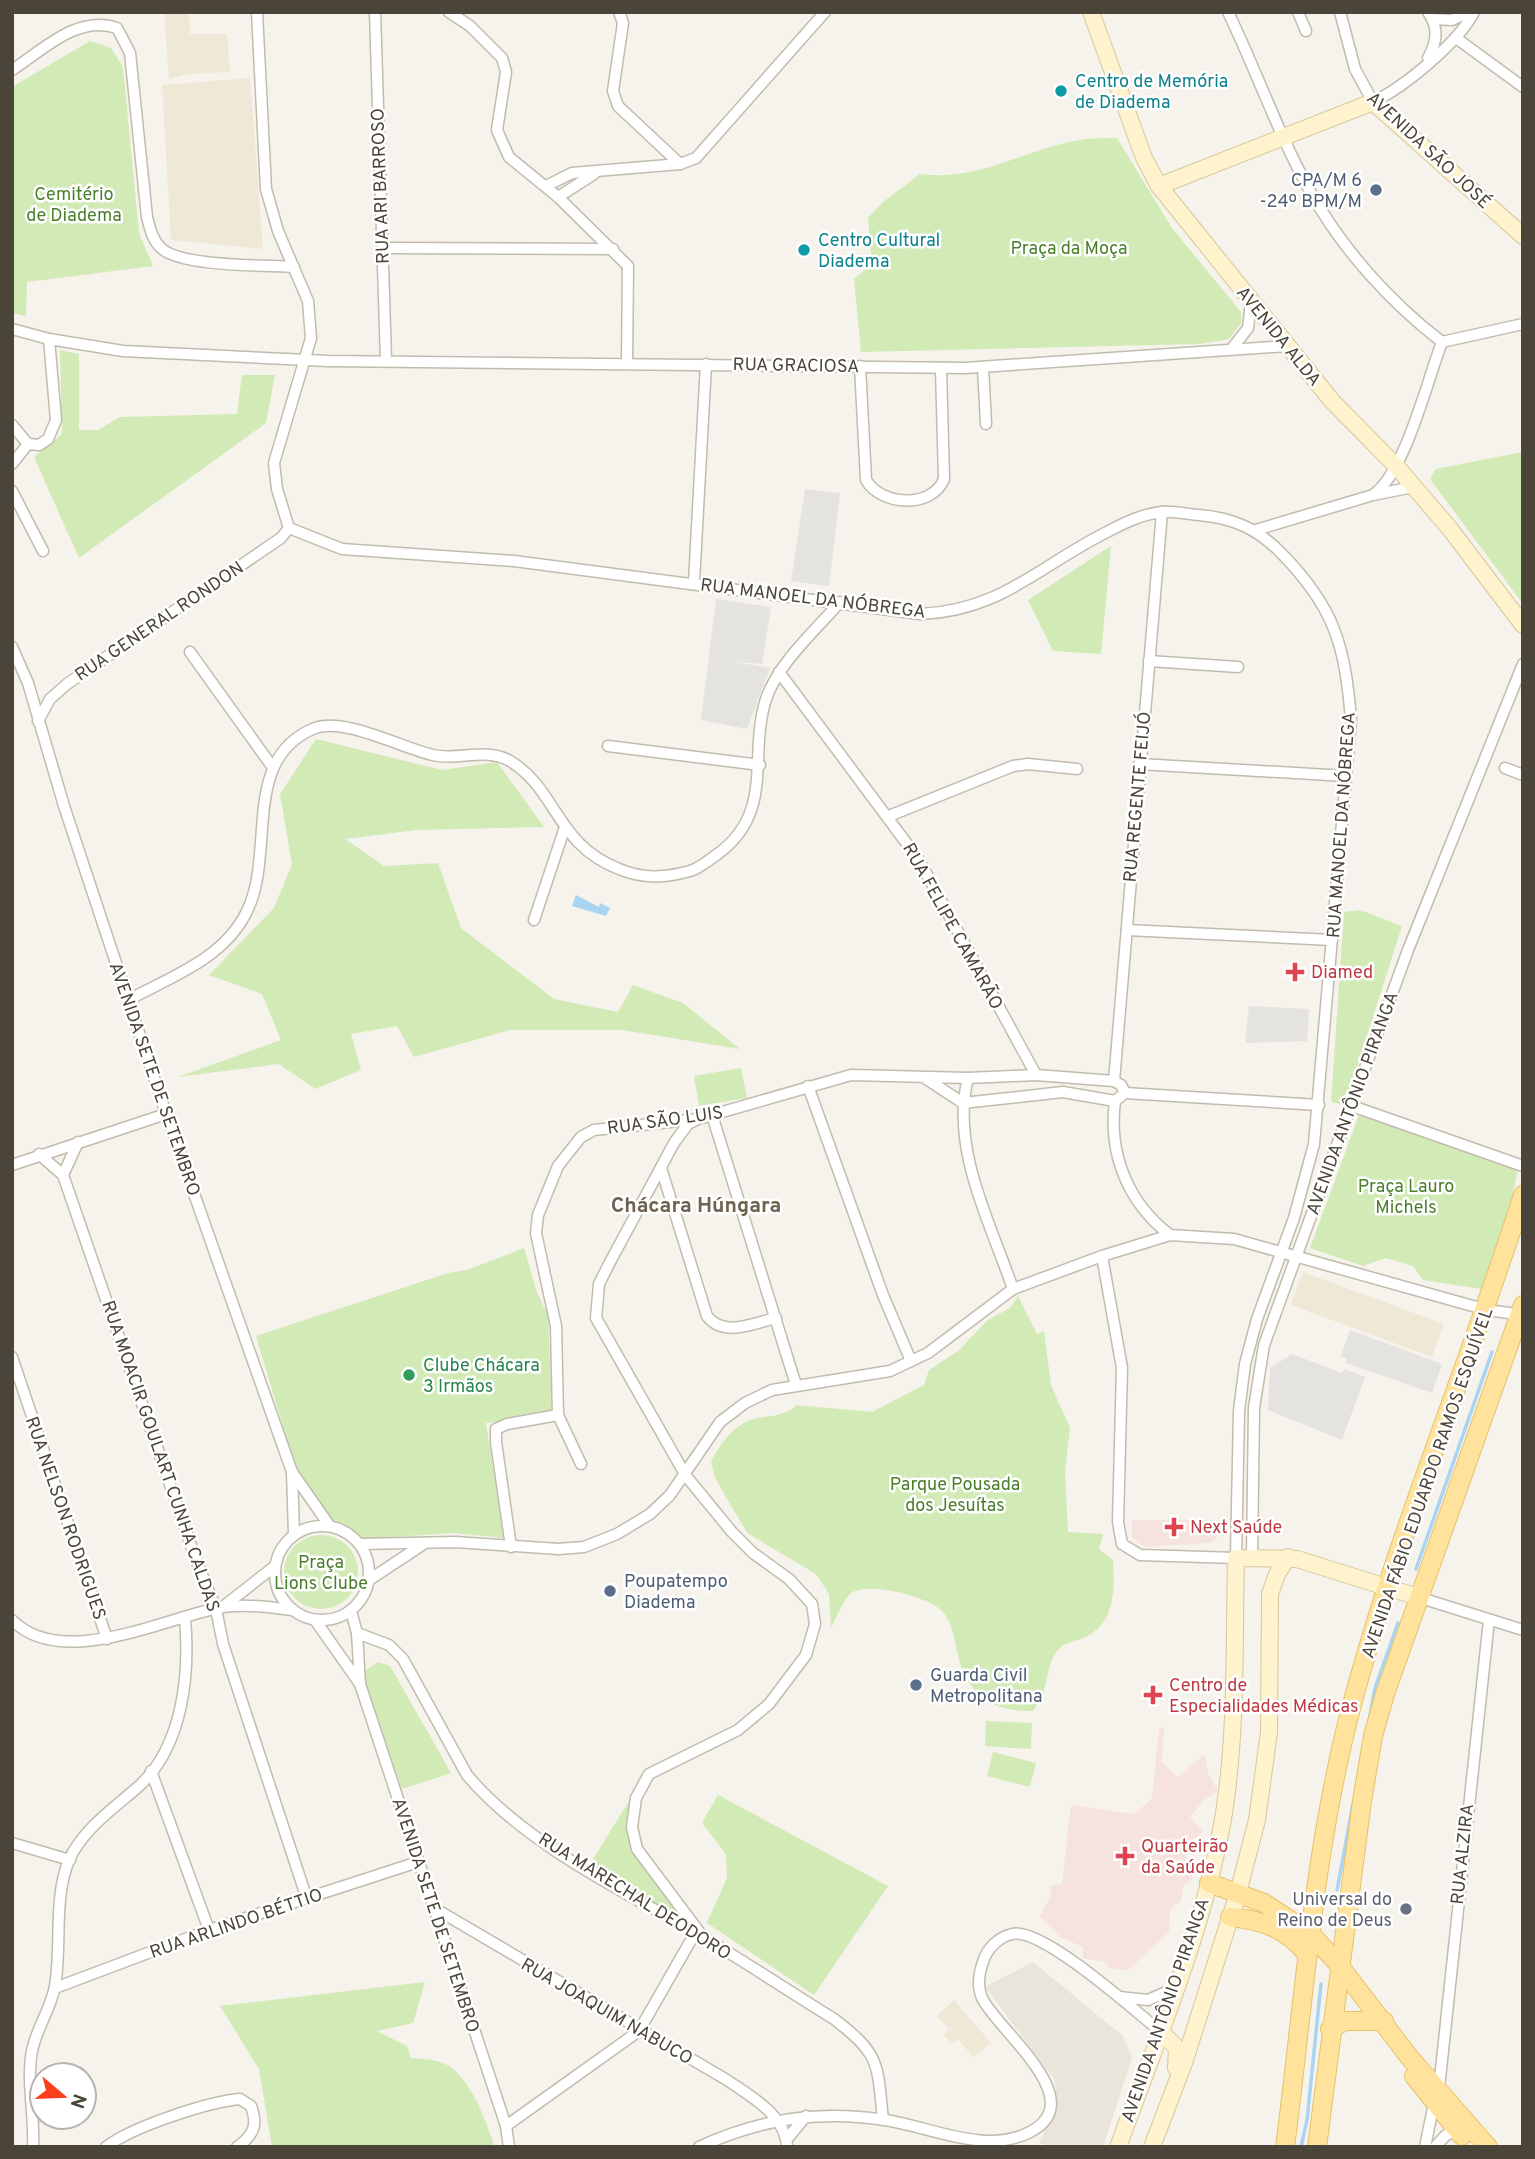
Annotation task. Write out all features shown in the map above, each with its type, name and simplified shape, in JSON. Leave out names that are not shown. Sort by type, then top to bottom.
[{"type":"main road","name":"AVENIDA ALDA","points":[[1091,12],[1110,57],[1144,158],[1159,186],[1332,401],[1397,467],[1523,625]]},
{"type":"main road","points":[[1159,186],[1373,102]]},
{"type":"main road","name":"AVENIDA SÃO JOSÉ","points":[[1373,102],[1523,236]]},
{"type":"main road","name":"AVENIDA FÁBIO EDUARDO RAMOS ESQUÍVEL","points":[[1285,2147],[1306,1953],[1342,1748],[1389,1588],[1487,1310],[1523,1195]]},
{"type":"main road","name":"AVENIDA FÁBIO EDUARDO RAMOS ESQUÍVEL","points":[[1317,2147],[1330,2029],[1373,1736],[1522,1311]]},
{"type":"main road","points":[[1244,1558],[1287,1557],[1421,1598]]},
{"type":"main road","name":"AVENIDA ANTÔNIO PIRANGA","points":[[1152,2147],[1238,1893],[1264,1776],[1270,1707],[1270,1594],[1287,1557]]},
{"type":"main road","name":"AVENIDA ANTÔNIO PIRANGA","points":[[1118,2147],[1175,1989],[1209,1883],[1229,1771],[1244,1558]]},
{"type":"main road","points":[[1209,1883],[1281,1912],[1310,1933],[1384,2021],[1410,2058],[1415,2076],[1442,2098],[1488,2147]]},
{"type":"main road","points":[[1230,1917],[1273,1926],[1297,1942],[1306,1953]]},
{"type":"main road","points":[[1304,1973],[1320,1965],[1339,1965]]},
{"type":"main road","points":[[1330,2029],[1345,2021],[1384,2021]]},
{"type":"main road","points":[[1160,2031],[1172,2040],[1178,2054],[1166,2108]]},
{"type":"main road","points":[[1442,2098],[1458,2131],[1471,2147]]},
{"type":"street","points":[[257,12],[266,189],[278,231],[308,301],[311,338],[274,463],[277,489],[289,528]]},
{"type":"street","name":"RUA ARI BARROSO","points":[[374,12],[386,360]]},
{"type":"street","points":[[449,12],[470,26],[502,58],[506,72],[497,130],[509,157],[558,197],[628,266],[627,363]]},
{"type":"street","points":[[619,12],[623,23],[613,91],[618,106],[680,164]]},
{"type":"street","points":[[546,187],[564,175],[680,164],[706,150],[821,17],[808,12]]},
{"type":"street","points":[[1228,12],[1311,192],[1331,225],[1398,304],[1442,342]]},
{"type":"street","points":[[1298,12],[1306,31]]},
{"type":"street","name":"AVENIDA SÃO JOSÉ","points":[[1340,12],[1355,69],[1373,102]]},
{"type":"street","points":[[1373,102],[1402,86],[1426,61],[1456,38],[1471,12]]},
{"type":"street","points":[[1426,61],[1436,40],[1430,15],[1452,20],[1471,12]]},
{"type":"street","points":[[12,70],[73,30],[104,23],[117,28],[130,52],[147,217],[152,235],[160,248],[190,259],[294,267]]},
{"type":"street","points":[[1456,38],[1523,87]]},
{"type":"street","points":[[558,197],[597,172]]},
{"type":"street","points":[[382,248],[613,249]]},
{"type":"street","points":[[1233,347],[1248,328],[1251,302]]},
{"type":"street","points":[[1442,342],[1523,324]]},
{"type":"street","name":"RUA GRACIOSA","points":[[12,329],[49,339],[133,352],[305,359],[941,368],[1287,345]]},
{"type":"street","points":[[12,425],[28,444],[39,445],[48,439],[56,420],[49,339]]},
{"type":"street","points":[[1373,495],[1382,488],[1397,467],[1442,342]]},
{"type":"street","points":[[694,582],[706,364]]},
{"type":"street","points":[[860,366],[866,480],[872,491],[896,500],[929,497],[939,490],[944,479],[941,368]]},
{"type":"street","points":[[983,367],[986,424]]},
{"type":"street","points":[[12,464],[28,444]]},
{"type":"street","points":[[1256,530],[1373,495],[1413,487]]},
{"type":"street","points":[[12,491],[43,551]]},
{"type":"street","name":"RUA MANOEL DA NÓBREGA","points":[[289,528],[342,549],[514,561],[694,582],[920,614],[950,612],[981,605],[1023,583],[1087,542],[1133,519],[1162,512],[1214,516],[1256,530],[1306,578],[1332,618],[1347,666],[1351,720],[1319,1105],[1308,1169],[1282,1252]]},
{"type":"street","name":"RUA REGENTE FEIJÓ","points":[[1114,1081],[1162,512]]},
{"type":"street","name":"RUA GENERAL RONDON","points":[[38,722],[50,699],[67,684],[281,538],[289,528]]},
{"type":"street","points":[[128,1000],[208,957],[230,936],[247,912],[259,876],[271,765],[303,733],[319,726],[337,725],[437,756],[488,754],[509,760],[526,775],[565,827],[593,858],[628,872],[655,878],[693,870],[731,844],[744,830],[760,765],[760,734],[766,700],[779,672],[840,602]]},
{"type":"street","name":"AVENIDA SETE DE SETEMBRO","points":[[12,647],[29,683],[38,722],[128,1000],[292,1472],[329,1525]]},
{"type":"street","points":[[190,652],[271,765]]},
{"type":"street","points":[[1149,661],[1238,667]]},
{"type":"street","name":"AVENIDA ANTÔNIO PIRANGA","points":[[1244,1558],[1257,1386],[1264,1345],[1413,938],[1523,663]]},
{"type":"street","name":"RUA FELIPE CAMARÃO","points":[[779,672],[919,860],[1036,1075]]},
{"type":"street","name":"AVENIDA SETE DE SETEMBRO","points":[[29,683],[50,699]]},
{"type":"street","points":[[607,746],[760,765]]},
{"type":"street","points":[[888,816],[1013,766],[1028,764],[1077,769]]},
{"type":"street","points":[[1139,764],[1346,776]]},
{"type":"street","points":[[1505,768],[1523,775]]},
{"type":"street","points":[[534,920],[565,827]]},
{"type":"street","points":[[1127,930],[1332,940]]},
{"type":"street","name":"RUA SÃO LUIS","points":[[581,1464],[558,1415],[556,1326],[536,1233],[538,1215],[558,1166],[581,1137],[594,1130],[698,1119],[851,1075],[968,1078],[1036,1075]]},
{"type":"street","points":[[1033,1095],[1036,1075],[1114,1081],[1121,1084],[1125,1093]]},
{"type":"street","points":[[925,1078],[963,1103],[1073,1092],[1115,1101]]},
{"type":"street","points":[[968,1078],[963,1103],[967,1150],[1013,1289]]},
{"type":"street","points":[[808,1086],[883,1295],[911,1361]]},
{"type":"street","points":[[1115,1101],[1125,1093],[1319,1105]]},
{"type":"street","points":[[1115,1101],[1115,1146],[1124,1177],[1152,1220],[1170,1235]]},
{"type":"street","points":[[1352,1106],[1523,1166]]},
{"type":"street","points":[[12,1165],[166,1114]]},
{"type":"street","points":[[712,1115],[796,1385]]},
{"type":"street","points":[[506,2126],[639,2031],[699,1935],[637,1849],[632,1827],[639,1790],[649,1774],[738,1730],[769,1704],[807,1655],[815,1624],[812,1604],[803,1592],[752,1553],[686,1476],[596,1318],[599,1284],[660,1168],[688,1124],[698,1119]]},
{"type":"street","points":[[63,1175],[78,1142]]},
{"type":"street","name":"RUA MOACIR GOULART CUNHA CALDAS","points":[[39,1154],[63,1175],[195,1557],[219,1608],[223,1644],[307,1899]]},
{"type":"street","points":[[660,1168],[707,1316],[713,1323],[733,1329],[776,1318]]},
{"type":"street","points":[[360,1544],[427,1542],[511,1547],[584,1547],[617,1534],[650,1514],[686,1476],[698,1452],[720,1422],[745,1403],[772,1390],[890,1371],[928,1353],[1013,1289],[1102,1256],[1170,1235],[1234,1239],[1487,1310],[1522,1311]]},
{"type":"street","name":"AVENIDA ANTÔNIO PIRANGA","points":[[1244,1558],[1239,1411],[1243,1375],[1250,1342],[1282,1252]]},
{"type":"street","points":[[1102,1256],[1122,1368],[1118,1522],[1122,1544],[1140,1555],[1244,1558]]},
{"type":"street","name":"RUA NELSON RODRIGUES","points":[[12,1357],[107,1639]]},
{"type":"street","points":[[511,1547],[495,1435],[500,1426],[558,1415]]},
{"type":"street","name":"AVENIDA SETE DE SETEMBRO","points":[[292,1472],[294,1534]]},
{"type":"street","points":[[12,1620],[17,1625],[53,1638],[75,1642],[107,1639],[219,1608],[249,1606],[292,1610],[315,1620],[340,1617],[351,1611],[359,1602],[369,1580],[369,1567],[360,1544],[341,1529],[317,1525],[294,1534],[285,1543],[275,1566],[219,1608]]},
{"type":"street","points":[[369,1580],[427,1542]]},
{"type":"street","points":[[275,1566],[278,1590],[292,1610]]},
{"type":"street","points":[[1421,1598],[1523,1630]]},
{"type":"street","name":"AVENIDA SETE DE SETEMBRO","points":[[351,1611],[357,1633],[360,1684],[506,2126],[509,2147]]},
{"type":"street","points":[[33,2147],[31,2054],[55,1988],[60,1912],[69,1860],[87,1834],[142,1784],[169,1744],[180,1711],[187,1674],[185,1619]]},
{"type":"street","name":"AVENIDA SETE DE SETEMBRO","points":[[315,1620],[360,1684]]},
{"type":"street","name":"RUA ALZIRA","points":[[1425,2147],[1442,2098],[1489,1620]]},
{"type":"street","name":"RUA MARECHAL DEODORO","points":[[357,1633],[389,1645],[403,1659],[457,1759],[478,1789],[530,1831],[584,1868],[699,1935],[834,2019],[860,2039],[878,2069],[883,2120]]},
{"type":"street","points":[[151,1771],[209,1930]]},
{"type":"street","points":[[12,1843],[69,1860]]},
{"type":"street","name":"RUA ARLINDO BÉTTIO","points":[[55,1988],[209,1930],[418,1862]]},
{"type":"street","name":"RUA JOAQUIM NABUCO","points":[[434,1908],[639,2031],[727,2080],[765,2107],[776,2119]]},
{"type":"street","points":[[699,2147],[776,2119],[806,2116],[883,2120],[993,2145],[1032,2131],[1042,2123],[1051,2100],[1041,2073],[982,1997],[979,1977],[983,1958],[997,1940],[1014,1933],[1044,1940],[1160,2031]]},
{"type":"street","points":[[1117,1996],[1148,2000],[1175,1989]]},
{"type":"street","points":[[106,2147],[117,2138],[150,2125],[240,2099],[251,2106],[255,2127],[252,2134],[237,2147]]},
{"type":"street","points":[[787,2143],[806,2116]]},
{"type":"street","points":[[776,2119],[787,2143]]},
{"type":"street","points":[[1435,2147],[1446,2134],[1458,2131]]},
{"type":"shaded area","points":[[164,12],[189,12],[190,34],[227,34],[230,72],[187,74],[169,79]]},
{"type":"shaded area","points":[[250,78],[263,249],[171,240],[162,85]]},
{"type":"shaded area","points":[[805,489],[840,493],[829,586],[791,581]]},
{"type":"shaded area","points":[[716,599],[771,607],[762,664],[729,661],[770,668],[747,729],[701,720]]},
{"type":"shaded area","points":[[1249,1006],[1309,1009],[1307,1041],[1245,1043]]},
{"type":"shaded area","points":[[1303,1272],[1444,1324],[1432,1357],[1291,1305]]},
{"type":"shaded area","points":[[1350,1330],[1442,1364],[1432,1393],[1346,1363],[1347,1359],[1341,1356]]},
{"type":"shaded area","points":[[1292,1354],[1342,1373],[1345,1369],[1365,1377],[1342,1440],[1268,1410],[1270,1368]]},
{"type":"shaded area","name":"Next Saúde","points":[[1132,1520],[1215,1520],[1217,1538],[1210,1543],[1144,1547],[1132,1537]]},
{"type":"shaded area","name":"Quarteirão da Saúde","points":[[1164,1726],[1162,1762],[1178,1777],[1205,1754],[1208,1774],[1218,1791],[1203,1801],[1190,1817],[1203,1831],[1187,1845],[1185,1868],[1194,1878],[1184,1885],[1180,1903],[1170,1910],[1169,1932],[1128,1970],[1110,1969],[1104,1962],[1083,1958],[1083,1947],[1060,1937],[1040,1917],[1051,1895],[1050,1886],[1062,1884],[1071,1805],[1134,1814],[1152,1799],[1159,1729]]},
{"type":"shaded area","points":[[1033,1962],[1123,2036],[1132,2058],[1103,2147],[1053,2147],[1039,2143],[1057,2105],[1055,2080],[985,1987]]},
{"type":"shaded area","points":[[954,2000],[991,2043],[973,2057],[958,2039],[953,2044],[944,2035],[949,2029],[937,2016]]},
{"type":"green space","name":"Cemitério de Diadema","points":[[90,41],[111,48],[123,67],[139,233],[153,266],[27,282],[26,316],[12,313],[12,87]]},
{"type":"green space","name":"Praça da Moça","points":[[1117,138],[1172,228],[1241,312],[1241,323],[1229,339],[1199,344],[861,352],[854,279],[872,264],[868,218],[883,202],[920,174],[961,173],[1059,144],[1084,139]]},
{"type":"green space","points":[[60,350],[79,354],[79,430],[98,430],[120,417],[237,414],[242,375],[275,375],[266,423],[79,558],[34,457],[62,434]]},
{"type":"green space","points":[[1523,452],[1523,604],[1430,479],[1436,469]]},
{"type":"green space","points":[[1111,546],[1101,654],[1053,651],[1028,600]]},
{"type":"green space","points":[[316,739],[442,770],[497,762],[544,827],[417,830],[345,839],[384,866],[438,863],[461,928],[554,999],[618,1012],[633,985],[683,1003],[740,1049],[622,1030],[510,1030],[414,1057],[397,1026],[351,1034],[361,1070],[315,1089],[279,1064],[178,1077],[281,1040],[262,994],[209,975],[274,908],[292,864],[280,794]]},
{"type":"green space","points":[[1360,910],[1402,926],[1345,1105],[1331,1102],[1344,912]]},
{"type":"green space","points":[[741,1068],[747,1098],[699,1106],[694,1076]]},
{"type":"green space","name":"Praça Lauro Michels","points":[[1360,1112],[1519,1164],[1508,1216],[1482,1289],[1423,1280],[1413,1266],[1386,1258],[1363,1266],[1310,1248]]},
{"type":"green space","name":"Clube Chácara 3 Irmãos","points":[[524,1248],[537,1293],[548,1315],[552,1414],[486,1423],[504,1538],[454,1533],[362,1539],[347,1526],[331,1520],[296,1470],[256,1336],[448,1273],[467,1270]]},
{"type":"green space","name":"Parque Pousada dos Jesuítas","points":[[1018,1296],[1037,1334],[1044,1331],[1051,1385],[1070,1428],[1065,1472],[1068,1532],[1103,1534],[1099,1549],[1113,1560],[1114,1572],[1113,1595],[1107,1616],[1101,1626],[1092,1633],[1064,1645],[1057,1651],[1050,1665],[1042,1695],[1033,1711],[992,1704],[974,1689],[961,1666],[948,1619],[942,1611],[924,1600],[897,1592],[858,1590],[847,1597],[831,1627],[829,1594],[816,1574],[747,1533],[715,1478],[711,1461],[729,1435],[751,1420],[777,1415],[797,1405],[872,1412],[924,1385],[929,1370],[958,1351],[988,1320],[1010,1308]]},
{"type":"green space","name":"Praça Lions Clube","points":[[321,1535],[335,1538],[347,1546],[355,1558],[358,1572],[355,1586],[347,1598],[335,1606],[321,1609],[307,1606],[295,1598],[287,1586],[284,1572],[287,1558],[295,1546],[307,1538]]},
{"type":"green space","points":[[378,1662],[390,1666],[451,1773],[402,1789],[364,1683],[366,1670]]},
{"type":"green space","points":[[986,1721],[1032,1723],[1031,1749],[985,1746]]},
{"type":"green space","points":[[993,1752],[1036,1763],[1030,1787],[987,1776]]},
{"type":"green space","points":[[644,1777],[629,1806],[631,1842],[649,1876],[699,1935],[590,1864]]},
{"type":"green space","points":[[718,1795],[888,1886],[814,1995],[707,1923],[727,1878],[726,1854],[702,1823]]},
{"type":"green space","points":[[425,1982],[413,2023],[377,2031],[407,2046],[411,2058],[440,2062],[457,2073],[465,2081],[477,2103],[495,2147],[272,2147],[259,2069],[220,2006]]},
{"type":"water","points":[[576,895],[599,907],[600,903],[610,908],[606,916],[572,906]]},
{"type":"waterway","points":[[1416,1569],[1492,1352]]},
{"type":"waterway","points":[[1369,1721],[1375,1688],[1398,1623]]},
{"type":"waterway","points":[[1337,1890],[1353,1804]]},
{"type":"waterway","points":[[1301,2147],[1307,2120],[1321,1984]]},
{"type":"place","name":"Centro de Memória de Diadema","points":[[1061,91]]},
{"type":"place","name":"CPA/M 6 -24º BPM/M","points":[[1376,190]]},
{"type":"place","name":"Centro Cultural Diadema","points":[[804,250]]},
{"type":"place","name":"Diamed","points":[[1295,972]]},
{"type":"place","name":"Clube Chácara 3 Irmãos","points":[[409,1375]]},
{"type":"place","name":"Next Saúde","points":[[1174,1527]]},
{"type":"place","name":"Poupatempo Diadema","points":[[610,1591]]},
{"type":"place","name":"Guarda Civil Metropolitana","points":[[916,1685]]},
{"type":"place","name":"Centro de Especialidades Médicas","points":[[1153,1695]]},
{"type":"place","name":"Quarteirão da Saúde","points":[[1125,1856]]},
{"type":"place","name":"Universal do Reino de Deus","points":[[1406,1909]]},
{"type":"district","name":"Chácara Húngara","points":[[696,1205]]}]
